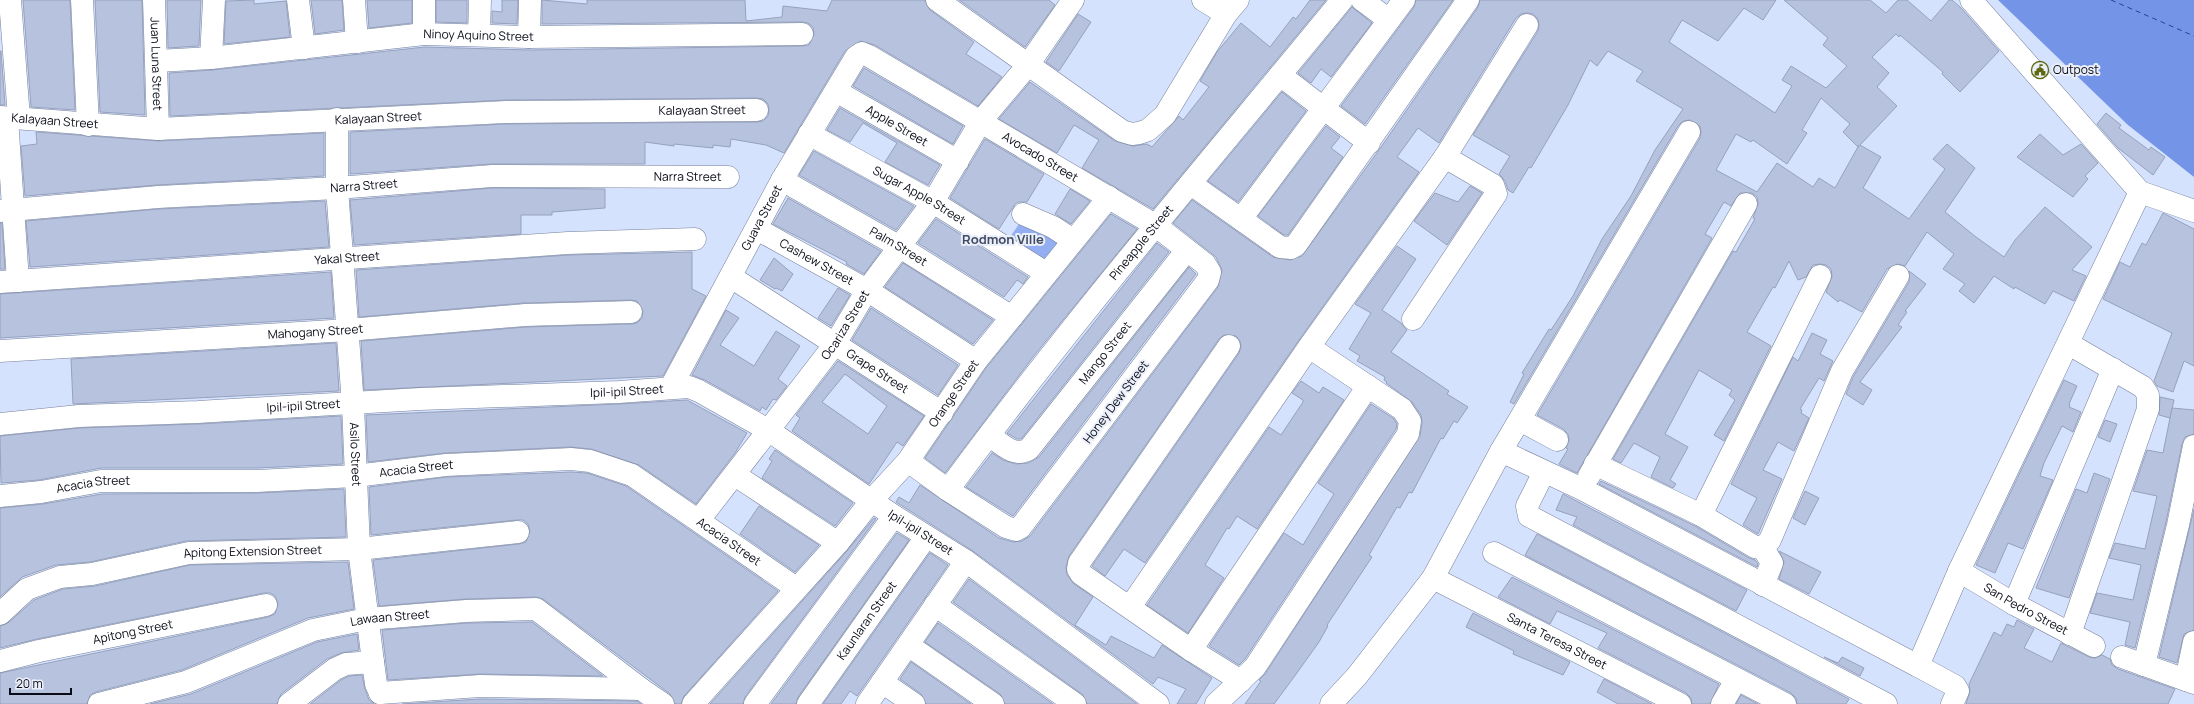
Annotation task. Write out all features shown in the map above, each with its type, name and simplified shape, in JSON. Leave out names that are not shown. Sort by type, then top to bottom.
[{"type":"street","points":[[9,281],[7,210],[10,0]]},
{"type":"street","points":[[82,0],[88,125]]},
{"type":"street","name":"Juan Luna Street","points":[[154,0],[158,129]]},
{"type":"street","points":[[211,58],[214,0]]},
{"type":"street","points":[[298,0],[304,48]]},
{"type":"street","points":[[354,0],[357,42]]},
{"type":"street","points":[[424,0],[424,34]]},
{"type":"street","points":[[479,35],[480,0]]},
{"type":"street","points":[[530,0],[530,37]]},
{"type":"street","points":[[937,0],[1122,131],[1132,134],[1139,134],[1148,130],[1165,115],[1232,7],[1203,0]]},
{"type":"street","name":"Pineapple Street","points":[[948,490],[989,435],[1155,225],[1191,184],[1342,0]]},
{"type":"street","points":[[1362,0],[1389,20]]},
{"type":"street","points":[[1241,219],[1404,0]]},
{"type":"street","points":[[1191,184],[1280,247],[1290,248],[1300,241],[1468,0]]},
{"type":"street","points":[[1971,0],[2140,192],[2194,211]]},
{"type":"street","name":"Ocariza Street","points":[[699,520],[736,475],[768,430],[836,344],[868,290],[933,202],[981,121],[1028,65],[1071,1]]},
{"type":"street","points":[[1130,607],[1309,347],[1445,157],[1527,25]]},
{"type":"street","name":"Ninoy Aquino Street","points":[[157,61],[211,58],[424,34],[530,37],[802,34]]},
{"type":"street","name":"Guava Street","points":[[671,387],[782,180],[856,58],[862,53]]},
{"type":"street","name":"Avocado Street","points":[[862,53],[981,121],[1155,225],[1205,264],[1210,272]]},
{"type":"street","points":[[1280,75],[1369,143]]},
{"type":"street","name":"Apple Street","points":[[836,91],[958,161]]},
{"type":"street","name":"Kalayaan Street","points":[[9,118],[158,129],[337,119],[506,112],[757,110]]},
{"type":"street","name":"Asilo Street","points":[[337,119],[336,188],[353,404],[359,549],[376,684],[374,698]]},
{"type":"street","points":[[1331,704],[1357,676],[1433,578],[1501,451],[1689,132]]},
{"type":"street","name":"Sugar Apple Street","points":[[809,134],[933,202],[1046,273]]},
{"type":"street","points":[[1413,319],[1496,194],[1495,188],[1490,183],[1445,157]]},
{"type":"street","name":"Narra Street","points":[[7,210],[158,197],[336,188],[492,176],[728,177]]},
{"type":"street","name":"Palm Street","points":[[782,180],[900,247],[1012,317]]},
{"type":"street","points":[[1918,666],[1960,571],[2140,192]]},
{"type":"street","name":"Orange Street","points":[[693,704],[838,543],[872,500],[908,461],[976,361],[1109,197]]},
{"type":"street","points":[[1582,490],[1595,464],[1746,204]]},
{"type":"street","points":[[1023,214],[1053,227],[1073,240]]},
{"type":"street","name":"Cashew Street","points":[[757,229],[868,290],[976,361]]},
{"type":"street","name":"Yakal Street","points":[[9,281],[568,243],[695,239]]},
{"type":"street","name":"Mango Street","points":[[989,435],[1014,453],[1022,453],[1029,449],[1186,250]]},
{"type":"street","name":"Honey Dew Street","points":[[948,490],[1006,528],[1016,530],[1024,524],[1208,280],[1210,272]]},
{"type":"street","points":[[1701,515],[1820,276]]},
{"type":"street","points":[[1595,464],[1701,515],[1755,548],[1763,548],[1770,540],[1842,371],[1898,276]]},
{"type":"street","name":"Grape Street","points":[[731,277],[942,413]]},
{"type":"street","name":"Mahogany Street","points":[[0,350],[348,330],[525,315],[631,312]]},
{"type":"street","points":[[2069,344],[2143,387],[2148,396],[2148,409],[2070,634]]},
{"type":"street","points":[[1229,346],[1079,563],[1078,569],[1081,574],[1191,650],[1241,681]]},
{"type":"street","points":[[1216,704],[1255,667],[1408,434],[1410,420],[1402,409],[1309,347]]},
{"type":"street","points":[[2014,604],[2114,369]]},
{"type":"street","points":[[1191,650],[1368,386]]},
{"type":"street","name":"Ipil-ipil Street","points":[[0,424],[79,416],[353,404],[420,399],[619,392],[671,387],[689,387],[699,391],[768,430],[894,516],[966,561],[1158,704]]},
{"type":"street","points":[[1520,420],[1557,440]]},
{"type":"street","points":[[2144,665],[2178,525],[2194,446]]},
{"type":"street","points":[[1501,451],[1582,490],[1955,686],[1958,691],[1952,704]]},
{"type":"street","name":"Acacia Street","points":[[0,496],[41,492],[101,481],[257,481],[355,476],[446,465],[571,459],[590,461],[632,475],[796,588]]},
{"type":"street","points":[[908,461],[948,490]]},
{"type":"street","points":[[1544,472],[1527,506],[1529,516],[1886,704]]},
{"type":"street","points":[[736,475],[838,543]]},
{"type":"street","points":[[755,704],[894,516]]},
{"type":"street","name":"Apitong Extension Street","points":[[0,614],[27,589],[60,577],[92,574],[189,553],[359,549],[518,532]]},
{"type":"street","name":"Kaunlaran Street","points":[[808,704],[926,537]]},
{"type":"street","points":[[1763,548],[1772,563],[1763,585]]},
{"type":"street","points":[[1494,553],[1736,680],[1785,704]]},
{"type":"street","points":[[867,704],[966,561]]},
{"type":"street","name":"San Pedro Street","points":[[1960,571],[2014,604],[2094,646]]},
{"type":"street","name":"Santa Teresa Street","points":[[1433,578],[1680,704]]},
{"type":"street","name":"Apitong Street","points":[[0,661],[39,651],[266,605]]},
{"type":"street","points":[[935,605],[1075,704]]},
{"type":"street","name":"Lawaan Street","points":[[99,704],[186,682],[313,630],[367,619],[466,611],[536,609],[663,704]]},
{"type":"street","points":[[2122,658],[2190,681],[2194,642]]},
{"type":"street","points":[[908,645],[993,704]]},
{"type":"street","points":[[289,704],[335,669],[346,664],[373,662]]},
{"type":"street","points":[[1722,704],[1736,680]]},
{"type":"street","points":[[882,682],[914,704]]},
{"type":"street","points":[[374,698],[480,686],[641,689]]},
{"type":"shaded area","points":[[1998,0],[2194,0],[2194,177],[2128,125]]},
{"type":"shaded area","points":[[1028,211],[1076,245],[1054,277],[1006,243]]},
{"type":"building","points":[[23,0],[70,0],[75,110],[31,107]]},
{"type":"building","points":[[95,0],[142,0],[145,115],[100,112]]},
{"type":"building","points":[[167,0],[201,0],[199,46],[168,48]]},
{"type":"building","points":[[254,0],[254,4],[286,1],[290,37],[224,44],[226,1]]},
{"type":"building","points":[[311,0],[342,0],[344,30],[315,34]]},
{"type":"building","points":[[367,0],[412,0],[412,23],[369,28]]},
{"type":"building","points":[[436,0],[467,0],[467,23],[436,22]]},
{"type":"building","points":[[502,0],[518,0],[517,24],[492,23],[492,11],[502,12]]},
{"type":"building","points":[[542,0],[587,4],[587,0],[745,0],[746,21],[782,17],[783,6],[827,11],[832,0],[925,0],[930,10],[974,42],[966,54],[1002,77],[978,106],[875,45],[860,41],[845,51],[784,153],[766,145],[731,139],[730,147],[713,145],[713,148],[674,144],[674,146],[645,142],[645,164],[491,164],[350,174],[350,132],[506,124],[757,122],[763,121],[768,116],[768,104],[763,99],[757,98],[506,100],[170,116],[169,73],[212,70],[425,47],[529,50],[802,46],[809,45],[814,34],[813,27],[808,23],[802,22],[542,24]]},
{"type":"building","points":[[959,0],[1049,0],[1055,5],[1025,47]]},
{"type":"building","points":[[1310,0],[1326,0],[1153,209],[1082,168],[1099,140],[1074,125],[1057,153],[999,119],[1030,82],[1115,141],[1133,146],[1147,144],[1152,147],[1179,116],[1183,120],[1209,87],[1200,81],[1217,52],[1241,23],[1270,47],[1293,17],[1296,19]]},
{"type":"building","points":[[1416,0],[1453,0],[1365,124],[1341,106],[1414,7]]},
{"type":"building","points":[[1480,0],[1776,0],[1763,20],[1744,8],[1718,41],[1682,20],[1669,42],[1775,113],[1792,86],[1782,80],[1791,66],[1826,88],[1847,66],[1823,45],[1828,38],[1784,0],[1870,0],[1886,13],[1898,0],[1907,0],[1931,21],[1949,0],[1952,0],[1999,51],[1960,92],[1942,74],[1943,72],[1900,35],[1899,37],[1896,34],[1872,57],[1889,73],[1877,87],[1897,106],[1860,145],[1881,157],[1863,188],[1909,219],[1945,169],[1933,159],[1947,144],[1975,168],[1945,212],[2004,257],[2015,240],[2045,207],[2092,247],[2072,270],[2086,276],[2074,301],[2053,291],[2045,304],[2015,287],[2014,289],[1994,276],[1974,303],[1959,291],[1965,284],[1943,269],[1954,254],[1927,232],[1905,266],[1898,264],[1887,269],[1862,312],[1840,300],[1838,302],[1826,292],[1832,276],[1831,269],[1826,265],[1813,265],[1806,277],[1798,280],[1789,261],[1775,288],[1773,287],[1747,332],[1771,346],[1724,441],[1714,435],[1735,400],[1729,395],[1732,390],[1699,370],[1665,434],[1688,447],[1670,480],[1676,484],[1673,488],[1651,477],[1660,457],[1634,443],[1621,463],[1613,459],[1733,251],[1736,252],[1755,219],[1753,218],[1758,204],[1757,197],[1752,193],[1740,193],[1731,206],[1724,202],[1705,234],[1712,238],[1577,473],[1559,464],[1568,449],[1566,448],[1569,440],[1568,434],[1563,429],[1537,415],[1700,138],[1701,132],[1700,126],[1690,120],[1683,121],[1678,126],[1514,404],[1510,402],[1524,374],[1522,373],[1549,329],[1551,330],[1573,296],[1602,239],[1631,196],[1655,150],[1683,109],[1636,81],[1643,71],[1608,51],[1597,66],[1590,60],[1568,105],[1531,168],[1529,167],[1513,193],[1508,190],[1505,181],[1499,174],[1510,156],[1473,135],[1538,31],[1538,19],[1533,14],[1521,14],[1516,18],[1439,143],[1418,128],[1397,157],[1419,172],[1299,340],[1145,563],[1124,549],[1105,576],[1092,566],[1239,353],[1241,347],[1240,341],[1236,336],[1224,335],[1219,339],[1069,556],[1066,567],[1067,575],[1074,584],[1093,597],[1075,625],[1106,645],[1111,636],[1154,658],[1162,645],[1212,678],[1196,704],[1177,704],[1186,689],[1158,677],[1153,684],[973,551],[896,502],[899,497],[909,503],[920,485],[999,538],[1013,542],[1022,541],[1030,536],[1218,287],[1222,270],[1216,257],[1173,223],[1192,200],[1273,257],[1290,260],[1302,256],[1379,150],[1478,7]],"holes":[[[1821,98],[1850,124],[1843,132],[1858,147],[1835,188],[1819,178],[1813,187],[1777,163],[1757,192],[1716,170],[1736,134],[1751,142],[1753,140],[1787,164],[1807,133],[1802,130]]]},
{"type":"building","points":[[1352,7],[1372,23],[1331,77],[1321,69],[1311,83],[1298,73]]},
{"type":"building","points":[[1078,14],[1091,22],[1059,71],[1046,62]]},
{"type":"building","points":[[1,51],[5,105],[0,105]]},
{"type":"building","points":[[864,68],[963,126],[953,144],[853,86]]},
{"type":"building","points":[[1282,92],[1306,111],[1238,202],[1208,181]]},
{"type":"building","points":[[840,108],[940,165],[928,185],[885,162],[897,143],[863,123],[850,142],[827,130]]},
{"type":"building","points":[[2106,113],[2121,125],[2119,128],[2149,150],[2151,147],[2165,157],[2153,175],[2118,148],[2097,124]]},
{"type":"building","points":[[1326,126],[1340,137],[1331,148],[1343,157],[1288,235],[1284,235],[1258,216]]},
{"type":"building","points":[[36,132],[159,141],[324,133],[324,176],[157,185],[25,196],[21,146],[37,144]]},
{"type":"building","points":[[2040,134],[2063,155],[2081,144],[2098,163],[2085,176],[2088,179],[2073,197],[2017,157]]},
{"type":"building","points":[[985,139],[1044,174],[1027,202],[1018,202],[1015,204],[999,229],[950,198]]},
{"type":"building","points":[[814,151],[914,206],[896,230],[799,175]]},
{"type":"building","points":[[1470,186],[1482,193],[1447,245],[1414,221],[1435,193],[1458,202]]},
{"type":"building","points":[[492,188],[605,189],[605,208],[552,212],[552,215],[521,215],[521,234],[354,245],[350,200]]},
{"type":"building","points":[[1070,189],[1090,201],[1071,224],[1055,214]]},
{"type":"building","points":[[788,198],[881,251],[864,274],[846,264],[847,262],[773,224]]},
{"type":"building","points":[[325,201],[329,247],[30,267],[26,221],[159,209]]},
{"type":"building","points":[[2163,213],[2194,229],[2194,366],[2184,361],[2173,392],[2157,386],[2154,381],[2172,333],[2103,299],[2120,262],[2130,267],[2142,243],[2146,245]]},
{"type":"building","points":[[1111,214],[1137,229],[1033,357],[945,473],[925,458],[986,368]]},
{"type":"building","points":[[936,219],[1028,277],[1023,284],[1017,280],[1004,297],[918,243]]},
{"type":"building","points":[[0,223],[2,223],[5,269],[0,269]]},
{"type":"building","points":[[1157,243],[1169,252],[1021,439],[1017,439],[1007,433]]},
{"type":"building","points":[[1397,246],[1416,259],[1382,310],[1401,323],[1407,330],[1391,352],[1449,391],[1447,394],[1468,407],[1457,423],[1454,421],[1443,439],[1441,438],[1412,493],[1409,492],[1400,508],[1397,507],[1369,555],[1372,557],[1327,625],[1328,626],[1319,642],[1274,704],[1245,704],[1261,681],[1259,680],[1265,674],[1420,436],[1422,423],[1421,415],[1412,402],[1386,383],[1387,382],[1384,380],[1385,377],[1357,361],[1360,356],[1349,349],[1371,313],[1355,304]]},
{"type":"building","points":[[692,252],[692,289],[706,296],[663,376],[364,390],[361,341],[526,327],[631,324],[637,323],[642,318],[643,311],[637,301],[631,300],[524,303],[359,317],[356,270],[569,255]]},
{"type":"building","points":[[774,258],[793,274],[782,291],[776,288],[775,289],[760,280]]},
{"type":"building","points":[[903,263],[993,320],[973,344],[885,287]]},
{"type":"building","points":[[1189,267],[1196,274],[1013,516],[966,487],[992,453],[1003,460],[1016,464],[1028,463],[1039,457]]},
{"type":"building","points":[[1909,271],[1926,284],[1905,311],[1907,312],[1898,325],[1902,327],[1860,382],[1872,390],[1863,405],[1846,394],[1853,377],[1909,282]]},
{"type":"building","points":[[331,272],[334,318],[0,338],[0,294]]},
{"type":"building","points":[[838,288],[850,295],[831,326],[818,318]]},
{"type":"building","points":[[871,308],[958,365],[938,395],[852,340]]},
{"type":"building","points":[[726,310],[739,318],[720,345],[754,366],[776,331],[800,346],[778,379],[787,386],[776,400],[773,399],[766,410],[762,407],[760,411],[705,380],[692,375]]},
{"type":"building","points":[[1812,333],[1827,340],[1820,354],[1833,361],[1824,381],[1819,378],[1800,409],[1802,410],[1801,413],[1809,418],[1794,451],[1778,442],[1763,470],[1782,479],[1758,534],[1743,525],[1757,498],[1731,484],[1793,357],[1798,361]]},
{"type":"building","points":[[336,343],[339,391],[73,404],[71,359]]},
{"type":"building","points":[[838,361],[924,416],[903,446],[897,442],[869,484],[792,431],[800,418],[796,415]],"holes":[[[845,374],[887,406],[868,434],[822,402]]]},
{"type":"building","points":[[2064,380],[2077,386],[2069,407],[2081,412],[2073,432],[2062,426],[2044,463],[2040,476],[2053,480],[2023,549],[2008,543],[1995,573],[1976,565]]},
{"type":"building","points":[[1301,381],[1319,393],[1323,387],[1344,400],[1257,529],[1237,516],[1229,529],[1227,528],[1205,565],[1224,578],[1188,633],[1147,605],[1269,427],[1281,435],[1303,402],[1303,400],[1292,393]]},
{"type":"building","points":[[2160,397],[2174,400],[2170,418],[2159,415]]},
{"type":"building","points":[[687,400],[747,433],[735,453],[696,504],[639,465],[591,449],[570,447],[445,453],[368,462],[366,415]]},
{"type":"building","points":[[1371,404],[1393,418],[1397,424],[1396,429],[1245,659],[1239,665],[1209,646],[1284,533],[1303,545],[1334,494],[1318,483]]},
{"type":"building","points":[[2172,408],[2194,410],[2194,434],[2185,437],[2182,444],[2166,522],[2135,648],[2125,645],[2130,622],[2090,613],[2097,593],[2133,600],[2141,565],[2109,558],[2115,543],[2145,549],[2157,496],[2133,491],[2147,450],[2163,453]]},
{"type":"building","points":[[341,416],[343,464],[257,468],[101,468],[39,480],[1,483],[0,436],[80,428],[199,424]]},
{"type":"building","points":[[2105,420],[2117,424],[2110,442],[2098,437]]},
{"type":"building","points":[[775,450],[853,503],[835,526],[762,478],[772,461],[769,459]]},
{"type":"building","points":[[571,472],[587,473],[626,486],[778,591],[684,696],[681,704],[675,704],[670,694],[543,599],[536,597],[466,599],[379,606],[373,560],[519,544],[526,542],[530,531],[528,524],[523,520],[517,520],[371,535],[369,487],[447,477]]},
{"type":"building","points":[[2094,473],[2110,479],[2069,598],[2036,588],[2076,489],[2087,493]]},
{"type":"building","points":[[1601,481],[1695,526],[1749,558],[1755,560],[1758,564],[1757,567],[1599,484]]},
{"type":"building","points":[[344,489],[346,537],[186,541],[90,562],[56,565],[22,577],[0,597],[0,508],[43,504],[102,494],[258,493]]},
{"type":"building","points":[[1805,491],[1819,498],[1805,525],[1793,518]]},
{"type":"building","points":[[1563,494],[1747,590],[1736,611],[1573,525],[1577,517],[1556,510]]},
{"type":"building","points":[[759,506],[819,545],[795,572],[740,534]]},
{"type":"building","points":[[2194,509],[2194,630],[2184,634],[2177,663],[2159,657]]},
{"type":"building","points":[[874,518],[876,519],[745,697],[743,704],[710,704],[847,551]]},
{"type":"building","points":[[897,533],[909,540],[798,697],[796,704],[771,704]]},
{"type":"building","points":[[1537,534],[1849,699],[1846,704],[1797,704],[1796,698],[1791,693],[1525,555]]},
{"type":"building","points":[[1779,551],[1821,572],[1809,594],[1779,579],[1784,562]]},
{"type":"building","points":[[930,553],[948,565],[857,696],[850,691],[841,704],[823,704]]},
{"type":"building","points":[[348,562],[354,609],[308,618],[182,670],[96,692],[90,695],[87,704],[0,704],[0,673],[268,617],[275,614],[278,603],[275,596],[270,593],[264,593],[37,639],[0,648],[0,626],[8,623],[34,600],[63,589],[95,586],[190,565]]},
{"type":"building","points":[[1512,577],[1719,684],[1710,704],[1692,704],[1691,698],[1686,693],[1598,648],[1607,633],[1557,611],[1550,624],[1498,597]]},
{"type":"building","points":[[969,579],[1137,704],[1087,704],[1082,694],[953,602]]},
{"type":"building","points":[[1473,613],[1570,662],[1563,675],[1513,654],[1514,651],[1466,627]]},
{"type":"building","points":[[2017,620],[2034,629],[2024,648],[2052,662],[2061,643],[2089,657],[2095,658],[2102,655],[2110,659],[2112,665],[2118,669],[2175,689],[2168,704],[1966,704],[1970,691],[1969,684],[1994,632],[2001,636],[2007,624],[2014,627]]},
{"type":"building","points":[[532,622],[603,676],[480,674],[388,680],[382,630],[467,623]]},
{"type":"building","points":[[938,623],[1053,704],[1005,704],[1000,694],[925,642]]},
{"type":"building","points":[[357,634],[359,650],[341,653],[327,659],[281,694],[277,704],[150,704],[191,694],[317,642]]},
{"type":"building","points":[[1824,657],[1838,663],[1842,657],[1864,668],[1860,676]]},
{"type":"building","points":[[911,662],[971,704],[926,704],[921,694],[900,679]]},
{"type":"building","points":[[362,675],[369,700],[374,704],[310,704],[341,680],[349,676]]},
{"type":"building","points":[[1604,679],[1652,704],[1618,704],[1597,692]]},
{"type":"building","points":[[1741,695],[1758,704],[1736,704]]},
{"type":"building","points":[[480,699],[637,701],[641,704],[402,704]]},
{"type":"ferry route","points":[[2111,0],[2194,36]]},
{"type":"place","name":"Outpost","points":[[2040,70]]},
{"type":"district","name":"Rodmon Ville","points":[[1003,239]]}]
